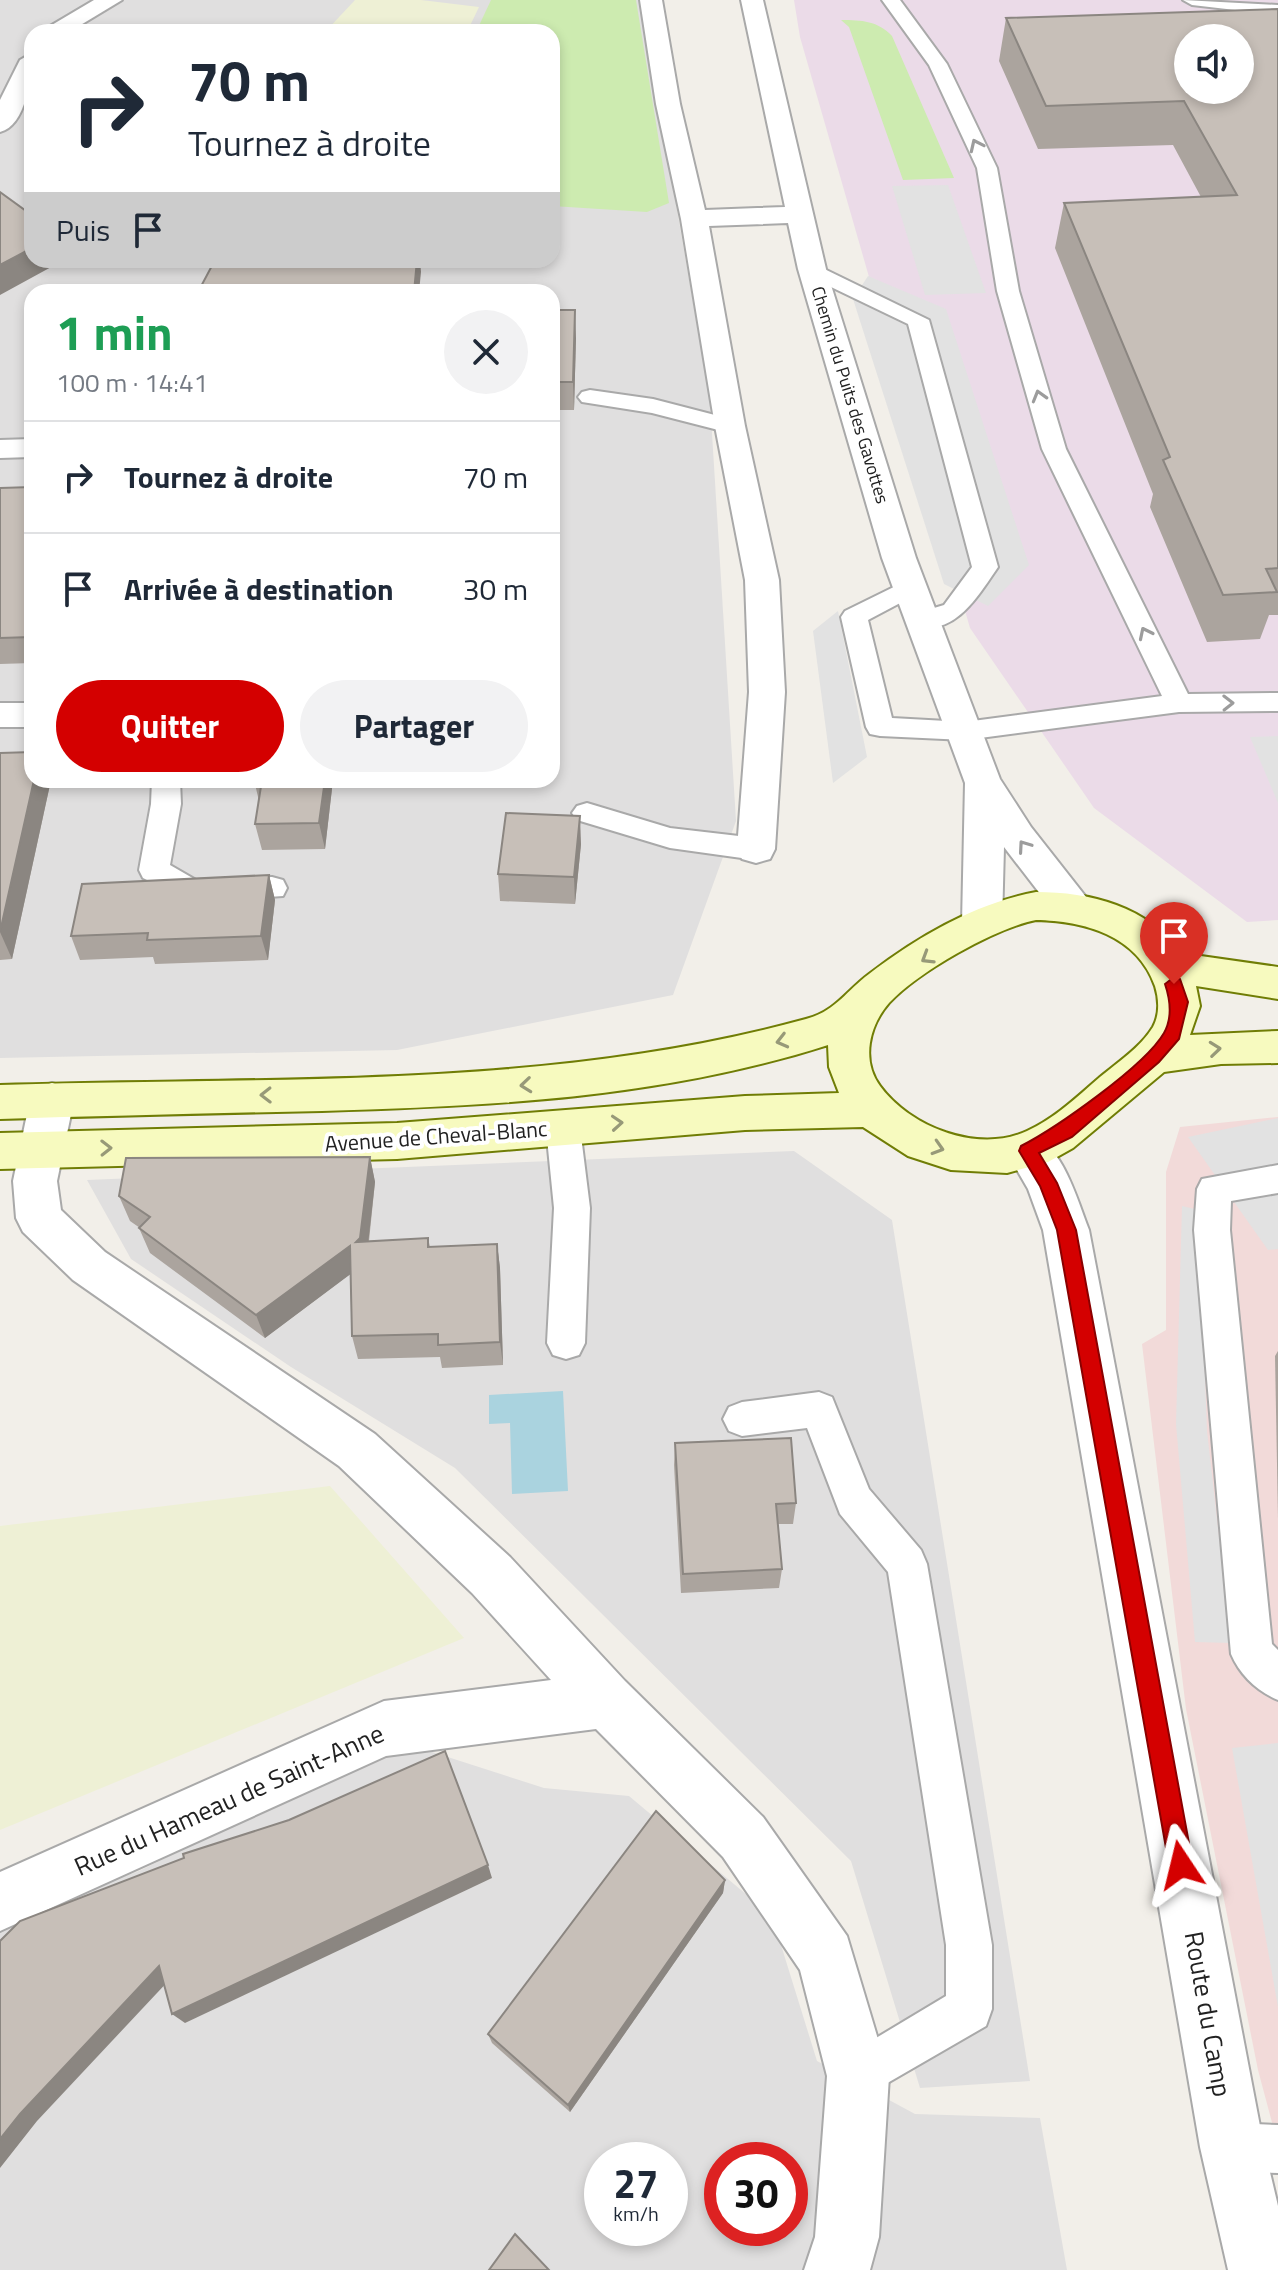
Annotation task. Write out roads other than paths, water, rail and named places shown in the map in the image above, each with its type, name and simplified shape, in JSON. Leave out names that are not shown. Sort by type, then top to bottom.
[{"type":"main road","name":"Avenue de Cheval-Blanc","points":[[31,1134],[634,1074],[814,1033],[855,1015],[880,988],[982,923],[1030,906],[1072,907],[1121,923],[1150,944],[1168,966],[1180,1002],[1173,1034],[1153,1057],[1066,1131],[1028,1151],[976,1156],[939,1149],[906,1136],[872,1109],[857,1088],[849,1065],[849,1041],[855,1015]]},
{"type":"main road","points":[[1168,966],[1278,983]]},
{"type":"main road","points":[[1153,1057],[1221,1048],[1278,1047]]},
{"type":"main road","name":"Avenue de Cheval-Blanc","points":[[0,1102],[31,1134],[397,1141],[745,1113],[872,1109]]},
{"type":"street","points":[[67,24],[111,0]]},
{"type":"street","points":[[651,0],[668,104],[694,219],[730,426],[762,580],[767,692],[756,849]]},
{"type":"street","name":"Chemin du Puits des Gavottes","points":[[752,0],[812,269],[910,587],[982,780],[1017,837],[1072,907]]},
{"type":"street","points":[[0,125],[24,76]]},
{"type":"street","points":[[694,219],[800,214]]},
{"type":"street","points":[[0,449],[24,448]]},
{"type":"street","points":[[0,715],[24,715]]},
{"type":"street","name":"Chemin du Puits des Gavottes","points":[[982,780],[985,843],[982,923]]},
{"type":"street","points":[[31,1134],[39,1218],[89,1266],[357,1450],[491,1575],[606,1700],[743,1837],[826,1957],[858,2076],[847,2237],[837,2270]]},
{"type":"street","name":"Route du Camp","points":[[1028,1151],[1048,1183],[1066,1230],[1255,2148],[1261,2270]]},
{"type":"street","name":"Rue du Hameau de Saint-Anne","points":[[0,1902],[384,1729],[606,1700]]},
{"type":"lane","points":[[891,0],[938,64],[987,168],[1008,291],[1054,449],[1179,703]]},
{"type":"lane","points":[[1192,0],[1278,10]]},
{"type":"lane","points":[[812,269],[918,320],[985,567],[953,611],[923,620]]},
{"type":"lane","points":[[590,397],[653,406],[730,426]]},
{"type":"lane","points":[[910,587],[854,617],[880,727],[965,731],[1179,703],[1278,702]]},
{"type":"lane","points":[[166,788],[154,870],[191,891],[272,888]]},
{"type":"lane","points":[[587,813],[670,838],[756,849]]},
{"type":"lane","points":[[563,1128],[572,1208],[566,1343]]},
{"type":"lane","points":[[1278,1179],[1214,1189],[1212,1230],[1252,1654],[1278,1679]]},
{"type":"lane","points":[[742,1419],[819,1409],[854,1501],[907,1564],[969,1945],[969,2009],[858,2076]]},
{"type":"water","points":[[563,1391],[568,1491],[512,1494],[510,1423],[489,1424],[489,1395]]}]
